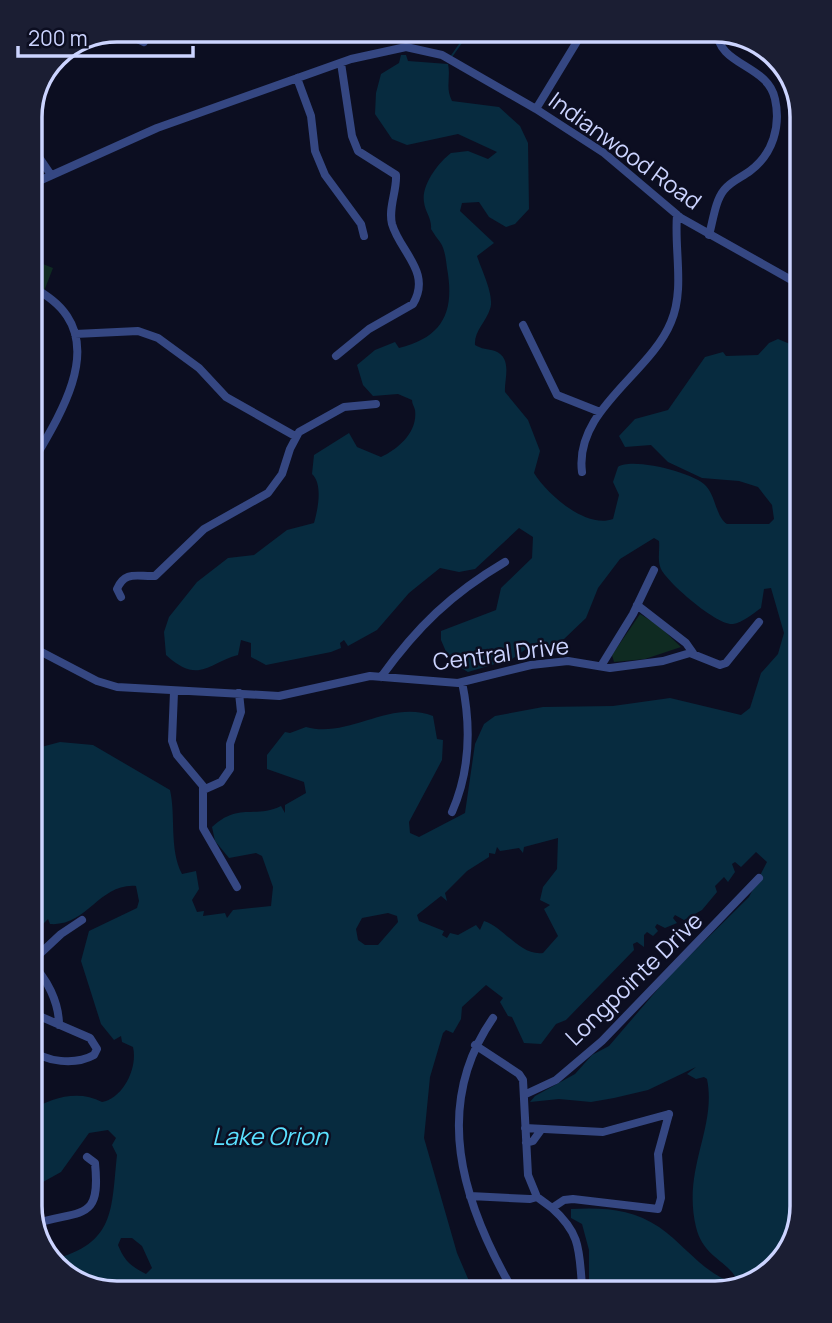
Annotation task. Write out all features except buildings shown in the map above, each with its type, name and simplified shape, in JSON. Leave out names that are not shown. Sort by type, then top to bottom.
[{"type":"street","points":[[536,109],[577,42]]},
{"type":"street","points":[[709,236],[724,190],[767,155],[776,132],[777,112],[771,88],[761,75],[724,52],[717,42]]},
{"type":"street","name":"Indianwood Road","points":[[42,179],[130,138],[341,63],[394,47],[442,55],[460,64],[604,153],[677,215],[709,236],[790,280]]},
{"type":"street","points":[[336,355],[369,329],[404,311],[418,295],[417,269],[392,225],[396,175],[365,157],[352,136],[341,63]]},
{"type":"street","points":[[298,78],[311,116],[314,151],[325,175],[361,225],[364,236]]},
{"type":"street","points":[[42,162],[51,175]]},
{"type":"street","points":[[582,472],[581,458],[600,412],[650,357],[672,321],[678,298],[677,215]]},
{"type":"street","points":[[42,294],[66,313],[75,334],[77,356],[63,405],[42,444]]},
{"type":"street","points":[[523,325],[557,395],[600,412]]},
{"type":"street","points":[[75,334],[138,331],[158,338],[200,368],[226,397],[295,436]]},
{"type":"street","points":[[121,597],[117,589],[123,578],[129,575],[155,576],[204,529],[268,493],[282,474],[295,436],[344,407],[376,404]]},
{"type":"street","points":[[381,677],[429,616],[464,588],[505,562]]},
{"type":"street","points":[[601,667],[654,570]]},
{"type":"street","points":[[637,605],[686,643],[693,653],[720,665],[726,663],[759,622]]},
{"type":"street","name":"Central Drive","points":[[42,652],[97,681],[127,688],[279,696],[356,677],[435,683],[462,682],[507,669],[549,663],[568,661],[601,667],[645,665],[693,653]]},
{"type":"street","points":[[452,812],[461,791],[469,734],[462,682]]},
{"type":"street","points":[[174,692],[172,741],[177,755],[198,778],[203,790],[203,828],[237,887]]},
{"type":"street","points":[[203,790],[221,782],[230,769],[230,744],[241,712],[239,693]]},
{"type":"street","name":"Longpointe Drive","points":[[526,1094],[556,1080],[602,1041],[758,878]]},
{"type":"street","points":[[42,952],[82,920]]},
{"type":"street","points":[[42,980],[59,1007],[59,1025]]},
{"type":"street","points":[[42,1017],[90,1038],[97,1049],[94,1055],[77,1062],[42,1056]]},
{"type":"street","points":[[493,1017],[475,1045],[465,1071],[457,1132],[470,1196],[491,1253],[507,1281]]},
{"type":"street","points":[[475,1045],[519,1074],[526,1094],[528,1175],[537,1196],[552,1208],[575,1234],[580,1244],[582,1281]]},
{"type":"street","points":[[526,1128],[603,1132],[669,1114],[658,1154],[661,1198],[658,1209],[573,1199],[564,1199],[552,1208]]},
{"type":"street","points":[[526,1143],[533,1141],[541,1130]]},
{"type":"street","points":[[43,1222],[79,1212],[94,1204],[97,1189],[95,1163],[87,1157]]},
{"type":"street","points":[[470,1196],[530,1199],[537,1196]]},
{"type":"green space","points":[[42,264],[53,268],[42,296]]},
{"type":"green space","points":[[640,614],[658,625],[681,647],[645,659],[614,662],[612,655]]},
{"type":"water","name":"Lake Orion","points":[[401,55],[406,55],[408,61],[448,64],[452,101],[499,107],[520,126],[528,143],[529,209],[515,224],[506,227],[489,217],[479,202],[462,203],[460,211],[494,243],[477,256],[491,304],[476,335],[475,345],[495,351],[504,359],[505,392],[528,420],[540,451],[534,473],[568,508],[591,519],[613,519],[619,495],[613,482],[618,467],[625,464],[649,465],[700,481],[706,486],[720,517],[727,524],[769,524],[774,519],[772,505],[758,487],[739,481],[702,478],[668,462],[651,445],[625,447],[619,436],[635,419],[668,410],[705,357],[723,352],[726,356],[758,355],[769,343],[778,339],[790,344],[790,1206],[787,1226],[771,1256],[757,1268],[736,1278],[710,1253],[696,1227],[693,1186],[708,1115],[709,1097],[707,1079],[696,1079],[687,1074],[696,1067],[648,1090],[614,1098],[591,1102],[559,1099],[530,1102],[535,1096],[575,1074],[592,1055],[609,1046],[669,976],[749,897],[767,862],[756,852],[741,867],[735,862],[732,864],[735,872],[728,882],[724,877],[715,886],[717,892],[702,910],[684,920],[675,915],[673,918],[677,923],[665,928],[657,924],[655,927],[658,931],[653,936],[647,932],[644,935],[644,947],[637,942],[633,944],[634,950],[566,1020],[556,1024],[541,1044],[524,1043],[512,1017],[508,1016],[500,1002],[503,998],[486,985],[462,1007],[461,1019],[453,1033],[446,1030],[443,1033],[430,1077],[424,1138],[457,1253],[469,1281],[112,1281],[84,1273],[62,1257],[88,1244],[99,1234],[106,1222],[113,1192],[117,1155],[112,1145],[116,1138],[108,1130],[89,1133],[61,1172],[42,1182],[42,1105],[75,1096],[102,1102],[116,1095],[131,1073],[133,1047],[122,1042],[121,1036],[114,1040],[101,1024],[81,961],[89,931],[137,908],[139,901],[136,886],[123,887],[102,897],[74,919],[50,924],[48,919],[42,925],[42,747],[60,742],[93,745],[170,790],[175,854],[182,874],[196,871],[199,889],[192,900],[197,912],[204,911],[203,916],[225,913],[227,918],[233,910],[271,906],[273,887],[262,856],[256,853],[229,858],[215,841],[212,827],[222,819],[239,813],[271,810],[281,806],[285,813],[285,805],[306,793],[304,782],[267,769],[267,755],[285,732],[290,733],[306,727],[338,728],[401,712],[433,716],[437,739],[443,740],[442,760],[409,822],[410,833],[419,837],[465,813],[475,744],[484,724],[495,716],[543,707],[613,706],[670,698],[741,715],[750,708],[761,673],[778,654],[784,633],[771,588],[764,589],[761,608],[740,622],[726,623],[705,611],[665,575],[659,562],[659,541],[654,538],[620,559],[598,588],[586,618],[564,639],[550,645],[526,649],[512,659],[468,672],[450,661],[441,640],[441,631],[496,610],[501,588],[532,558],[533,537],[519,528],[475,569],[459,572],[440,568],[409,593],[377,630],[348,646],[344,640],[340,643],[341,648],[331,652],[266,665],[251,657],[251,643],[241,640],[238,655],[195,670],[177,664],[166,655],[164,632],[169,617],[197,582],[228,558],[254,555],[287,530],[314,523],[319,497],[318,484],[312,474],[314,455],[349,433],[357,447],[381,457],[405,439],[413,425],[415,410],[412,400],[398,394],[373,396],[363,385],[357,365],[375,350],[395,342],[399,348],[426,337],[442,320],[447,310],[449,284],[444,251],[431,229],[424,202],[425,188],[436,168],[451,153],[468,151],[488,159],[497,152],[458,134],[407,145],[392,139],[375,114],[376,93],[381,74],[399,63]],"holes":[[[558,838],[557,869],[543,887],[540,900],[550,905],[544,909],[558,936],[543,953],[527,950],[484,921],[480,930],[476,925],[458,935],[450,933],[447,938],[442,935],[444,931],[419,921],[417,915],[441,896],[447,901],[445,893],[467,871],[489,857],[489,853],[495,854],[497,847],[500,851],[519,848],[523,853],[524,847]],[[388,913],[397,916],[398,922],[378,945],[365,945],[358,940],[356,929],[362,918]],[[121,1238],[132,1238],[142,1246],[152,1268],[146,1274],[126,1260],[118,1245]]]},
{"type":"water","name":"Lake Orion","points":[[571,1209],[606,1209],[639,1216],[659,1227],[704,1266],[727,1280],[589,1281],[589,1250],[582,1224],[571,1218]]},
{"type":"waterway","points":[[451,57],[462,42]]}]
